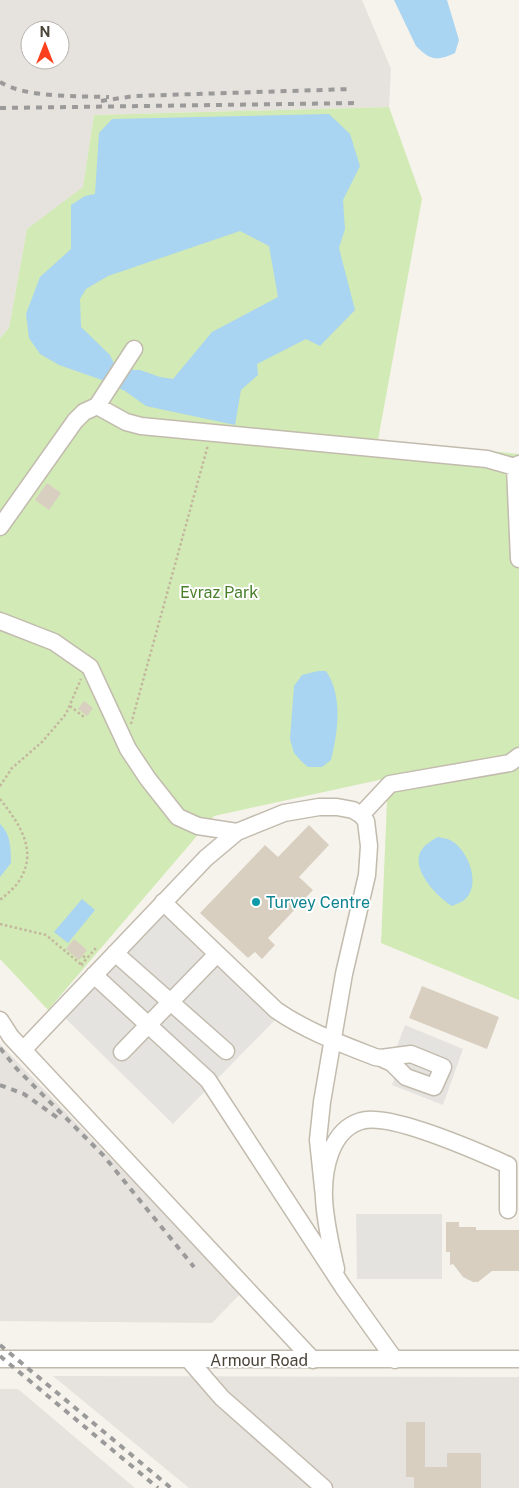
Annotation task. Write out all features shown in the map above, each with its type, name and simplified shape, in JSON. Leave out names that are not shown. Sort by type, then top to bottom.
[{"type":"street","points":[[0,527],[75,421],[84,412],[97,406],[133,352]]},
{"type":"street","points":[[97,406],[132,424],[209,434],[487,459],[517,465],[519,559]]},
{"type":"street","points":[[0,621],[54,642],[90,667],[128,749],[148,779],[178,817],[198,826],[237,832]]},
{"type":"street","points":[[361,815],[390,784],[510,763],[519,756]]},
{"type":"street","points":[[23,1050],[87,970],[115,953],[206,858],[237,832],[284,813],[319,807],[337,807],[353,810],[361,815],[366,821],[369,846],[367,874],[344,974],[322,1102],[318,1140],[324,1198],[337,1276]]},
{"type":"street","points":[[163,902],[276,1010],[333,1040],[380,1058]]},
{"type":"street","points":[[115,953],[226,1051]]},
{"type":"street","points":[[122,1052],[217,954]]},
{"type":"street","points":[[87,970],[208,1080],[337,1276],[395,1360]]},
{"type":"street","points":[[0,1020],[11,1037],[313,1360]]},
{"type":"street","points":[[324,1198],[325,1173],[331,1149],[344,1131],[360,1121],[379,1119],[447,1140],[514,1165],[508,1210]]},
{"type":"street","name":"Armour Road","points":[[0,1360],[519,1360]]},
{"type":"street","points":[[189,1360],[222,1398],[324,1488]]},
{"type":"path","points":[[131,726],[209,442],[209,434]]},
{"type":"path","points":[[0,786],[12,768],[42,742],[66,714],[80,681],[90,667]]},
{"type":"path","points":[[70,706],[84,717]]},
{"type":"path","points":[[0,799],[22,832],[28,852],[26,866],[17,884],[0,900]]},
{"type":"path","points":[[0,924],[46,935],[87,970]]},
{"type":"path","points":[[87,970],[87,959],[96,948]]},
{"type":"path","points":[[83,956],[87,959]]},
{"type":"shaded area","points":[[0,0],[362,0],[391,69],[389,107],[94,115],[83,188],[27,229],[9,328],[0,338]]},
{"type":"shaded area","points":[[163,910],[275,1020],[173,1124],[61,1014]]},
{"type":"shaded area","points":[[405,1025],[463,1049],[443,1105],[392,1085],[397,1071],[389,1067]]},
{"type":"shaded area","points":[[0,1044],[241,1293],[212,1323],[0,1321]]},
{"type":"shaded area","points":[[356,1214],[442,1214],[442,1279],[357,1279]]},
{"type":"shaded area","points":[[53,1376],[519,1377],[519,1488],[189,1488]]},
{"type":"shaded area","points":[[0,1389],[18,1389],[135,1488],[0,1488]]},
{"type":"green space","name":"Evraz Park","points":[[389,107],[422,199],[378,440],[519,454],[519,1000],[381,943],[388,778],[214,816],[48,1010],[0,959],[0,338],[9,328],[27,229],[83,187],[94,115]]},
{"type":"water","points":[[394,0],[447,0],[459,40],[455,53],[434,58],[421,51],[416,46]]},
{"type":"water","points":[[329,114],[350,134],[360,166],[343,200],[345,229],[339,248],[355,310],[320,346],[306,339],[257,364],[258,375],[241,390],[235,425],[146,406],[125,391],[102,380],[59,365],[40,354],[29,338],[26,314],[40,277],[71,249],[71,205],[85,196],[95,194],[99,133],[112,119]],"holes":[[[240,231],[269,246],[278,297],[212,332],[173,379],[140,370],[115,366],[110,355],[81,327],[80,299],[86,289],[108,276]]]},
{"type":"water","points":[[326,671],[335,691],[338,714],[336,737],[331,760],[322,767],[308,767],[294,753],[290,739],[294,686],[302,675]]},
{"type":"water","points":[[0,824],[8,837],[11,863],[0,877]]},
{"type":"water","points":[[438,837],[448,839],[457,845],[471,868],[472,886],[469,894],[463,901],[452,906],[429,885],[424,878],[419,863],[419,856],[424,847]]},
{"type":"water","points":[[82,899],[95,910],[68,943],[54,932]]},
{"type":"building","points":[[47,483],[61,493],[49,510],[35,500]]},
{"type":"building","points":[[84,701],[93,708],[87,716],[78,709]]},
{"type":"building","name":"Turvey Centre","points":[[309,825],[329,845],[299,877],[313,890],[268,938],[275,945],[262,959],[255,952],[248,958],[200,913],[265,845],[278,857]]},
{"type":"building","points":[[74,939],[87,950],[79,960],[66,949]]},
{"type":"building","points":[[422,986],[499,1017],[487,1049],[409,1018]]},
{"type":"building","points":[[446,1222],[459,1222],[459,1227],[476,1227],[476,1230],[519,1230],[519,1271],[492,1271],[478,1282],[473,1282],[463,1277],[453,1264],[450,1265],[450,1252],[446,1252]]},
{"type":"building","points":[[406,1422],[425,1422],[425,1467],[447,1467],[447,1453],[481,1453],[481,1488],[414,1488],[414,1477],[406,1477]]},
{"type":"railway","points":[[0,82],[38,94],[109,97]]},
{"type":"railway","points":[[101,101],[134,96],[352,89]]},
{"type":"railway","points":[[0,108],[357,103]]},
{"type":"railway","points":[[0,1048],[16,1068],[103,1155],[194,1267]]},
{"type":"railway","points":[[0,1085],[24,1094],[58,1118]]},
{"type":"railway","points":[[0,1345],[171,1488]]},
{"type":"railway","points":[[0,1356],[158,1488]]},
{"type":"place","name":"Turvey Centre","points":[[256,902]]}]
